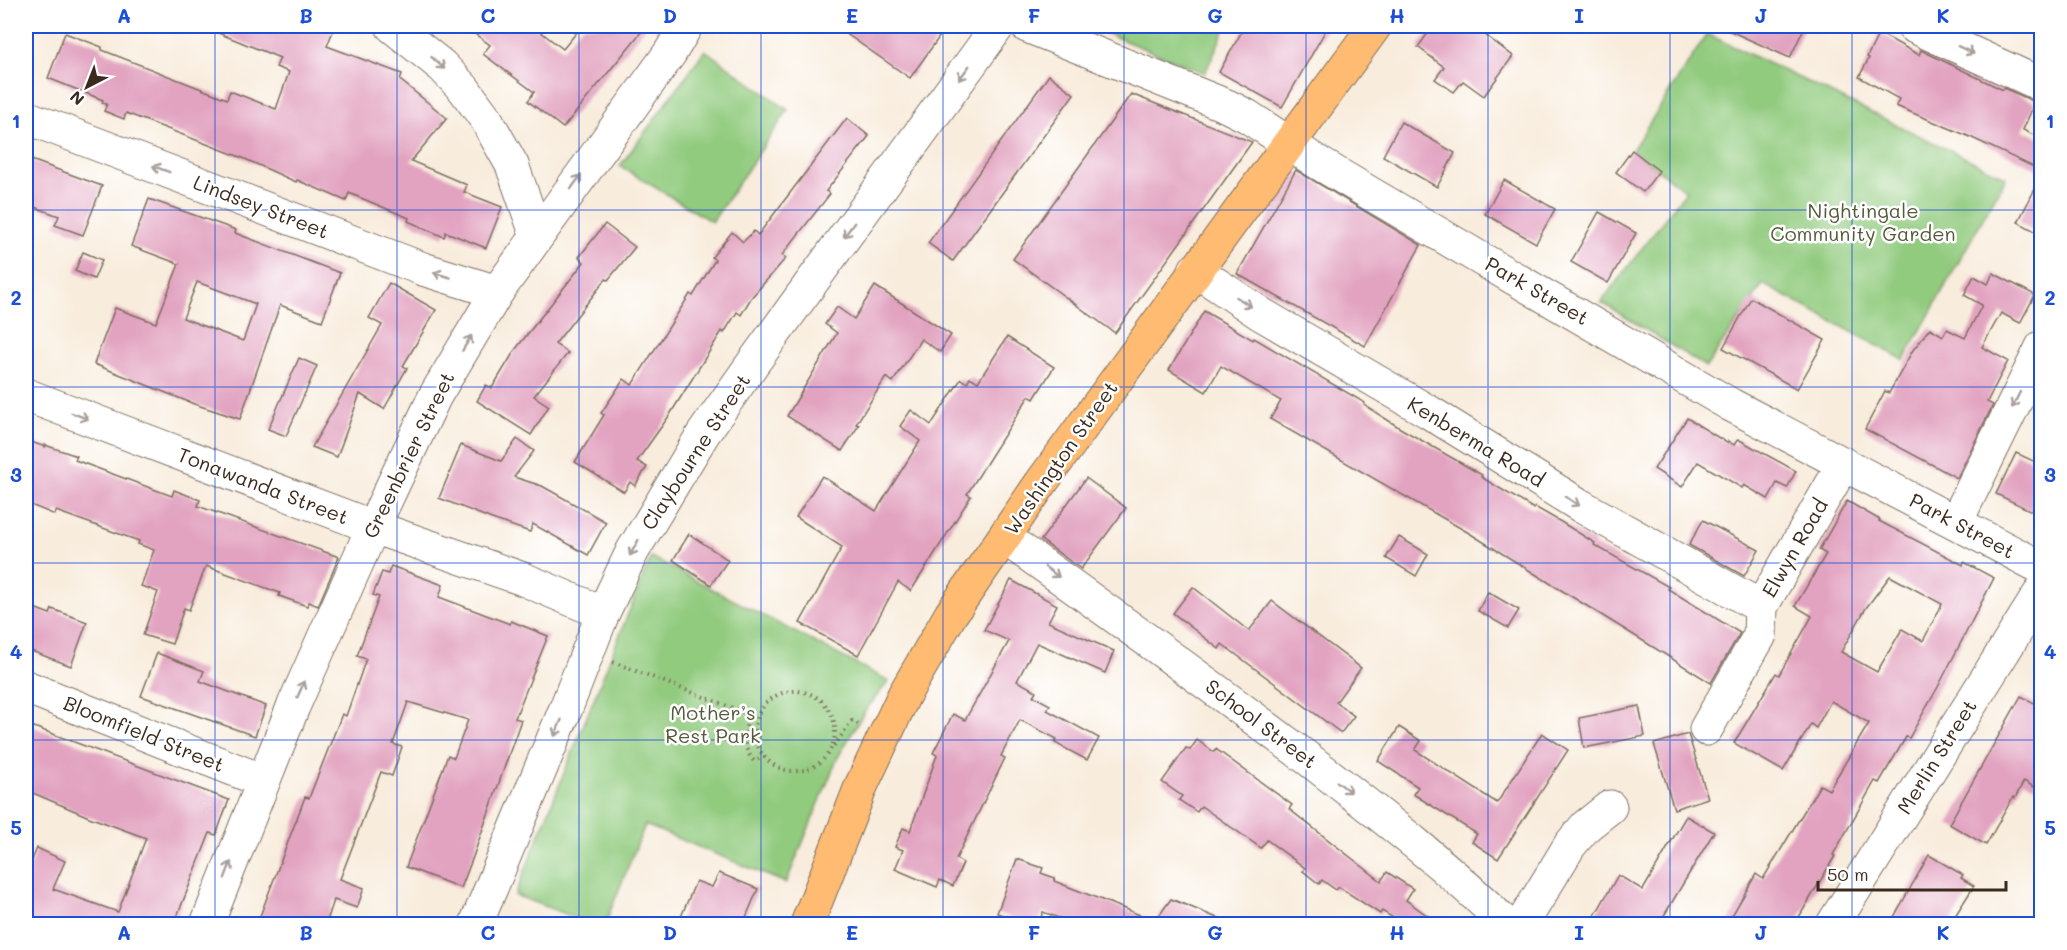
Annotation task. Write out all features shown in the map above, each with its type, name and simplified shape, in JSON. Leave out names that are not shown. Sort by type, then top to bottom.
[{"type":"main road","name":"Washington Street","points":[[807,924],[862,784],[904,695],[951,614],[1041,483],[1375,26]]},
{"type":"street","points":[[392,26],[442,66],[464,89],[486,119],[512,165],[537,236]]},
{"type":"street","name":"Greenbrier Street","points":[[207,924],[263,781],[373,527],[435,396],[497,292],[670,53],[686,26]]},
{"type":"street","name":"Claybourne Street","points":[[476,924],[603,613],[632,552],[703,434],[998,26]]},
{"type":"street","name":"Park Street","points":[[1028,26],[1227,106],[1483,260],[1731,405],[2042,568]]},
{"type":"street","points":[[1913,26],[2042,85]]},
{"type":"street","name":"Lindsey Street","points":[[26,117],[423,269],[497,292]]},
{"type":"street","name":"Kenberma Road","points":[[1195,270],[1261,314],[1429,412],[1581,506],[1761,607]]},
{"type":"street","points":[[1956,522],[2042,347]]},
{"type":"street","name":"Tonawanda Street","points":[[26,395],[373,527],[523,579],[603,613]]},
{"type":"street","name":"Elwyn Road","points":[[1706,729],[1760,635],[1761,607],[1843,465]]},
{"type":"street","name":"School Street","points":[[1005,538],[1254,719],[1384,818],[1506,924]]},
{"type":"street","name":"Merlin Street","points":[[1833,924],[2042,590]]},
{"type":"street","name":"Bloomfield Street","points":[[26,687],[263,781]]},
{"type":"street","points":[[1522,924],[1570,845],[1586,826],[1610,807]]},
{"type":"path","points":[[583,665],[598,672],[604,659],[748,714],[745,744],[749,755],[754,761],[764,757]]},
{"type":"path","points":[[794,690],[813,694],[824,702],[834,721],[836,735],[832,749],[823,761],[802,771],[788,771],[775,766],[764,757],[756,740],[755,726],[763,706],[773,697],[794,690]]},
{"type":"green space","points":[[1088,26],[1226,26],[1205,73]]},
{"type":"green space","name":"Nightingale Community Garden","points":[[1707,34],[2006,177],[1904,360],[1763,284],[1706,367],[1601,302],[1686,191],[1632,150]]},
{"type":"green space","points":[[705,50],[788,110],[712,222],[620,166]]},
{"type":"green space","name":"Mother’s Rest Park","points":[[651,557],[889,681],[864,712],[838,757],[786,883],[645,825],[605,924],[592,924],[515,895]]},
{"type":"building","points":[[201,26],[335,26],[327,46],[402,74],[400,80],[447,118],[411,161],[467,185],[464,192],[502,207],[486,248],[446,232],[444,237],[408,221],[409,218],[349,193],[346,201],[126,113],[124,119],[104,111],[107,104],[102,103],[103,100],[48,78],[65,33],[227,99],[230,91],[276,109],[289,72],[276,67],[280,58]]},
{"type":"building","points":[[464,26],[533,26],[563,49],[582,26],[646,26],[563,128],[528,101],[534,92],[483,54],[490,45]]},
{"type":"building","points":[[835,26],[947,26],[910,78]]},
{"type":"building","points":[[1245,26],[1328,26],[1282,107],[1219,72]]},
{"type":"building","points":[[1433,26],[1473,26],[1513,56],[1484,96],[1463,81],[1454,92],[1435,79],[1444,67],[1418,47]]},
{"type":"building","points":[[1719,26],[1805,26],[1790,58]]},
{"type":"building","points":[[1879,33],[1919,55],[1921,50],[2003,90],[2004,88],[2035,102],[2023,130],[2042,139],[2042,171],[1968,136],[1896,106],[1899,99],[1859,77]]},
{"type":"building","points":[[1049,75],[1074,94],[953,261],[928,243]]},
{"type":"building","points":[[1131,94],[1252,142],[1115,333],[1013,259]]},
{"type":"building","points":[[847,118],[869,136],[826,191],[830,194],[782,255],[786,258],[751,298],[741,315],[737,312],[724,333],[722,331],[669,416],[637,461],[647,467],[635,486],[630,482],[624,492],[575,462],[604,415],[601,413],[624,379],[632,385],[690,294],[693,296],[715,260],[712,257],[732,232],[743,242],[754,231],[758,235]]},
{"type":"building","points":[[1401,122],[1455,153],[1437,187],[1383,156]]},
{"type":"building","points":[[1632,150],[1659,171],[1643,192],[1616,172]]},
{"type":"building","points":[[26,158],[102,186],[83,235],[55,225],[59,216],[26,204]]},
{"type":"building","points":[[1296,170],[1421,245],[1365,346],[1237,274]]},
{"type":"building","points":[[2042,175],[2042,235],[2018,222]]},
{"type":"building","points":[[1504,180],[1555,209],[1536,243],[1485,214]]},
{"type":"building","points":[[149,199],[236,230],[235,233],[340,273],[322,321],[280,305],[240,419],[194,404],[94,364],[115,308],[156,323],[179,264],[131,246]],"holes":[[[197,282],[256,304],[243,341],[183,318]]]},
{"type":"building","points":[[1599,212],[1636,233],[1608,283],[1571,262]]},
{"type":"building","points":[[605,224],[635,247],[608,280],[606,279],[555,344],[568,353],[534,396],[549,406],[531,435],[477,401],[486,385],[492,388],[515,350],[584,262],[579,257]]},
{"type":"building","points":[[83,252],[102,260],[94,279],[75,271]]},
{"type":"building","points":[[1993,273],[2035,295],[2020,323],[2001,313],[1982,347],[2008,361],[1987,402],[1993,405],[1957,478],[1865,429],[1885,391],[1889,393],[1913,350],[1930,328],[1943,336],[1947,329],[1965,338],[1982,305],[1964,295],[1974,276],[1988,284]]},
{"type":"building","points":[[389,283],[436,310],[403,366],[407,368],[384,409],[360,394],[337,457],[312,447],[382,325],[369,318]]},
{"type":"building","points":[[875,286],[951,335],[940,352],[921,339],[893,382],[886,377],[842,451],[787,416],[837,333],[825,324],[837,307],[854,319]]},
{"type":"building","points":[[1751,298],[1825,340],[1797,389],[1723,348]]},
{"type":"building","points":[[1204,311],[1365,403],[1364,405],[1400,428],[1482,475],[1481,477],[1534,509],[1535,507],[1561,522],[1595,543],[1594,545],[1669,587],[1668,589],[1740,633],[1711,683],[1469,533],[1270,419],[1281,401],[1221,366],[1206,392],[1169,370]]},
{"type":"building","points":[[1007,337],[1054,367],[1034,399],[1029,396],[967,494],[971,496],[911,591],[898,582],[858,655],[800,623],[842,547],[796,517],[822,476],[876,511],[920,441],[900,426],[911,410],[931,425],[961,379],[967,383],[970,377],[978,382]]},
{"type":"building","points":[[299,358],[317,366],[286,436],[268,429]]},
{"type":"building","points":[[1687,418],[1727,443],[1728,441],[1734,445],[1738,439],[1796,471],[1787,488],[1777,483],[1768,499],[1744,485],[1742,488],[1698,462],[1682,487],[1654,469]]},
{"type":"building","points":[[517,439],[534,451],[514,477],[542,486],[606,522],[588,555],[533,524],[530,532],[439,498],[461,445],[501,461]]},
{"type":"building","points":[[26,440],[77,456],[75,460],[172,496],[174,490],[200,500],[198,506],[339,557],[318,606],[309,602],[307,606],[279,596],[280,593],[206,566],[189,610],[184,608],[172,644],[143,635],[158,592],[141,586],[154,550],[138,544],[139,541],[56,511],[55,515],[26,503]]},
{"type":"building","points":[[2016,453],[2042,465],[2042,516],[1996,494]]},
{"type":"building","points":[[1086,478],[1126,508],[1081,569],[1041,540]]},
{"type":"building","points":[[1847,501],[1879,521],[1963,565],[1964,562],[1994,578],[1909,738],[1906,737],[1879,783],[1875,781],[1795,924],[1727,924],[1756,874],[1763,879],[1820,785],[1829,790],[1869,723],[1831,701],[1816,728],[1811,724],[1783,771],[1734,743],[1776,673],[1779,675],[1812,616],[1795,606],[1826,554],[1819,550]],"holes":[[[1890,576],[1942,604],[1923,641],[1902,629],[1877,672],[1841,652],[1866,608]]]},
{"type":"building","points":[[1703,520],[1759,550],[1744,576],[1689,545]]},
{"type":"building","points":[[689,534],[728,560],[711,585],[673,560]]},
{"type":"building","points":[[1399,537],[1428,554],[1416,576],[1386,558]]},
{"type":"building","points":[[391,566],[443,585],[439,597],[548,636],[515,718],[521,720],[473,857],[461,888],[406,867],[448,755],[454,758],[468,720],[408,702],[393,744],[402,747],[392,776],[381,772],[340,879],[364,888],[357,908],[334,900],[326,924],[257,924],[305,797],[309,798],[342,714],[346,716],[366,659],[357,656],[379,597],[373,595],[382,572],[388,574]]},
{"type":"building","points":[[1011,580],[1057,605],[1048,622],[1114,651],[1105,673],[1037,643],[1017,681],[1036,691],[1033,696],[1050,705],[1047,710],[1099,738],[1087,760],[1055,743],[1057,739],[1020,720],[1001,756],[1005,758],[956,859],[963,863],[953,886],[940,880],[937,887],[895,869],[903,850],[895,847],[903,828],[910,831],[937,755],[933,753],[953,714],[965,720],[1009,641],[984,630]]},
{"type":"building","points":[[1193,587],[1249,631],[1272,601],[1361,668],[1336,702],[1354,716],[1341,733],[1222,644],[1219,649],[1173,613]]},
{"type":"building","points":[[1488,592],[1519,610],[1508,628],[1478,611]]},
{"type":"building","points":[[26,605],[50,614],[52,609],[87,622],[71,666],[26,649]]},
{"type":"building","points":[[157,653],[204,671],[200,681],[266,706],[255,736],[141,696]]},
{"type":"building","points":[[2021,696],[2042,707],[2042,774],[2034,787],[2024,781],[1986,845],[1949,824]]},
{"type":"building","points":[[1639,706],[1645,736],[1584,748],[1579,718]]},
{"type":"building","points":[[26,724],[229,800],[216,835],[210,833],[174,924],[26,924],[26,875],[37,848],[65,861],[53,889],[118,912],[146,838],[26,790]]},
{"type":"building","points":[[1399,727],[1421,741],[1415,750],[1497,803],[1542,733],[1568,750],[1498,859],[1472,842],[1477,834],[1413,794],[1418,787],[1378,761]]},
{"type":"building","points":[[1688,734],[1708,798],[1674,809],[1654,744]]},
{"type":"building","points":[[1197,740],[1214,752],[1216,749],[1292,805],[1289,809],[1381,881],[1387,872],[1413,889],[1406,900],[1439,924],[1403,924],[1382,911],[1380,914],[1339,887],[1336,890],[1322,880],[1319,884],[1303,871],[1305,868],[1267,840],[1261,848],[1201,806],[1197,812],[1179,800],[1182,796],[1162,782],[1186,748],[1190,750]]},
{"type":"building","points":[[1686,816],[1714,832],[1659,924],[1590,924],[1618,875],[1643,890]]},
{"type":"building","points":[[1929,855],[1963,875],[1961,878],[1974,886],[1950,924],[1890,924]]},
{"type":"building","points":[[1017,859],[1043,868],[1041,873],[1055,878],[1054,881],[1155,921],[1171,899],[1232,924],[1075,924],[1043,912],[1038,924],[1030,924],[997,913]]},
{"type":"building","points":[[719,873],[758,889],[743,924],[678,924],[696,881],[712,887]]}]
